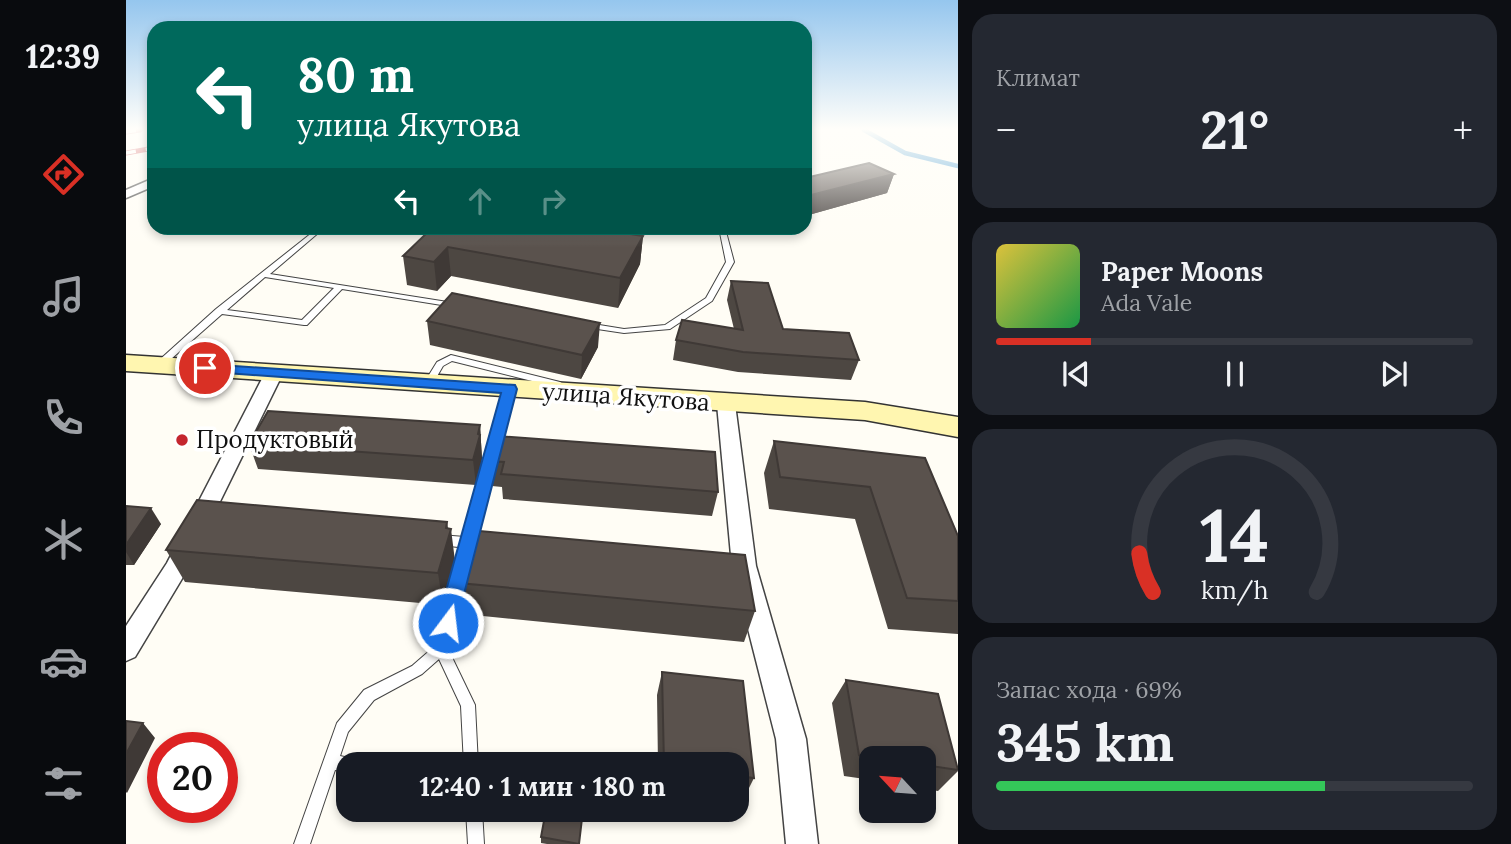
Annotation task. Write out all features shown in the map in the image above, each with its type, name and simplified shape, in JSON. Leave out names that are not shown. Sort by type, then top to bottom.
[{"type":"street","points":[[126,194],[147,185]]},
{"type":"street","name":"улица Якутова","points":[[126,363],[864,411],[957,427]]},
{"type":"street","points":[[126,649],[210,515],[274,373]]},
{"type":"street","points":[[726,404],[737,565],[792,740],[802,844]]},
{"type":"lane","points":[[159,365],[313,235]]},
{"type":"lane","points":[[571,323],[624,331],[667,327],[709,299],[730,262],[724,235]]},
{"type":"lane","points":[[265,275],[465,306]]},
{"type":"lane","points":[[219,312],[304,323],[340,287]]},
{"type":"lane","points":[[429,383],[440,364],[451,358],[604,396]]},
{"type":"lane","points":[[302,844],[342,728],[356,708],[387,684],[417,670],[441,649],[509,389]]},
{"type":"lane","points":[[429,539],[491,542]]},
{"type":"lane","points":[[441,649],[468,705],[470,752]]},
{"type":"lane","points":[[330,762],[336,763]]},
{"type":"lane","points":[[475,822],[476,844]]},
{"type":"building","points":[[842,169],[884,169],[894,174],[812,195],[812,176]]},
{"type":"building","points":[[425,235],[643,236],[620,278],[448,247],[434,262],[403,256]]},
{"type":"building","points":[[731,281],[768,283],[783,329],[849,333],[859,360],[743,352],[676,340],[682,320],[743,330]]},
{"type":"building","points":[[452,293],[600,323],[582,355],[427,321]]},
{"type":"building","points":[[268,411],[480,425],[480,435],[473,460],[249,444]]},
{"type":"building","points":[[497,436],[715,452],[718,492],[501,474],[504,462],[490,461]]},
{"type":"building","points":[[774,441],[925,458],[958,536],[958,601],[907,598],[870,487],[780,477]]},
{"type":"building","points":[[197,500],[447,522],[446,528],[451,529],[438,573],[166,550]]},
{"type":"building","points":[[126,506],[151,508],[126,545]]},
{"type":"building","points":[[468,530],[745,555],[755,611],[459,583],[461,575],[457,575]]},
{"type":"building","points":[[662,672],[743,681],[754,778],[749,777],[749,752],[664,752]]},
{"type":"building","points":[[846,680],[938,694],[958,770],[936,767],[936,746],[859,746],[859,755]]},
{"type":"building","points":[[126,721],[143,723],[126,754]]},
{"type":"building","points":[[544,822],[582,822],[579,844],[541,837]]},
{"type":"place","name":"Продуктовый","points":[[182,440]]},
{"type":"route","points":[[205,368],[509,389],[448,623]]}]
